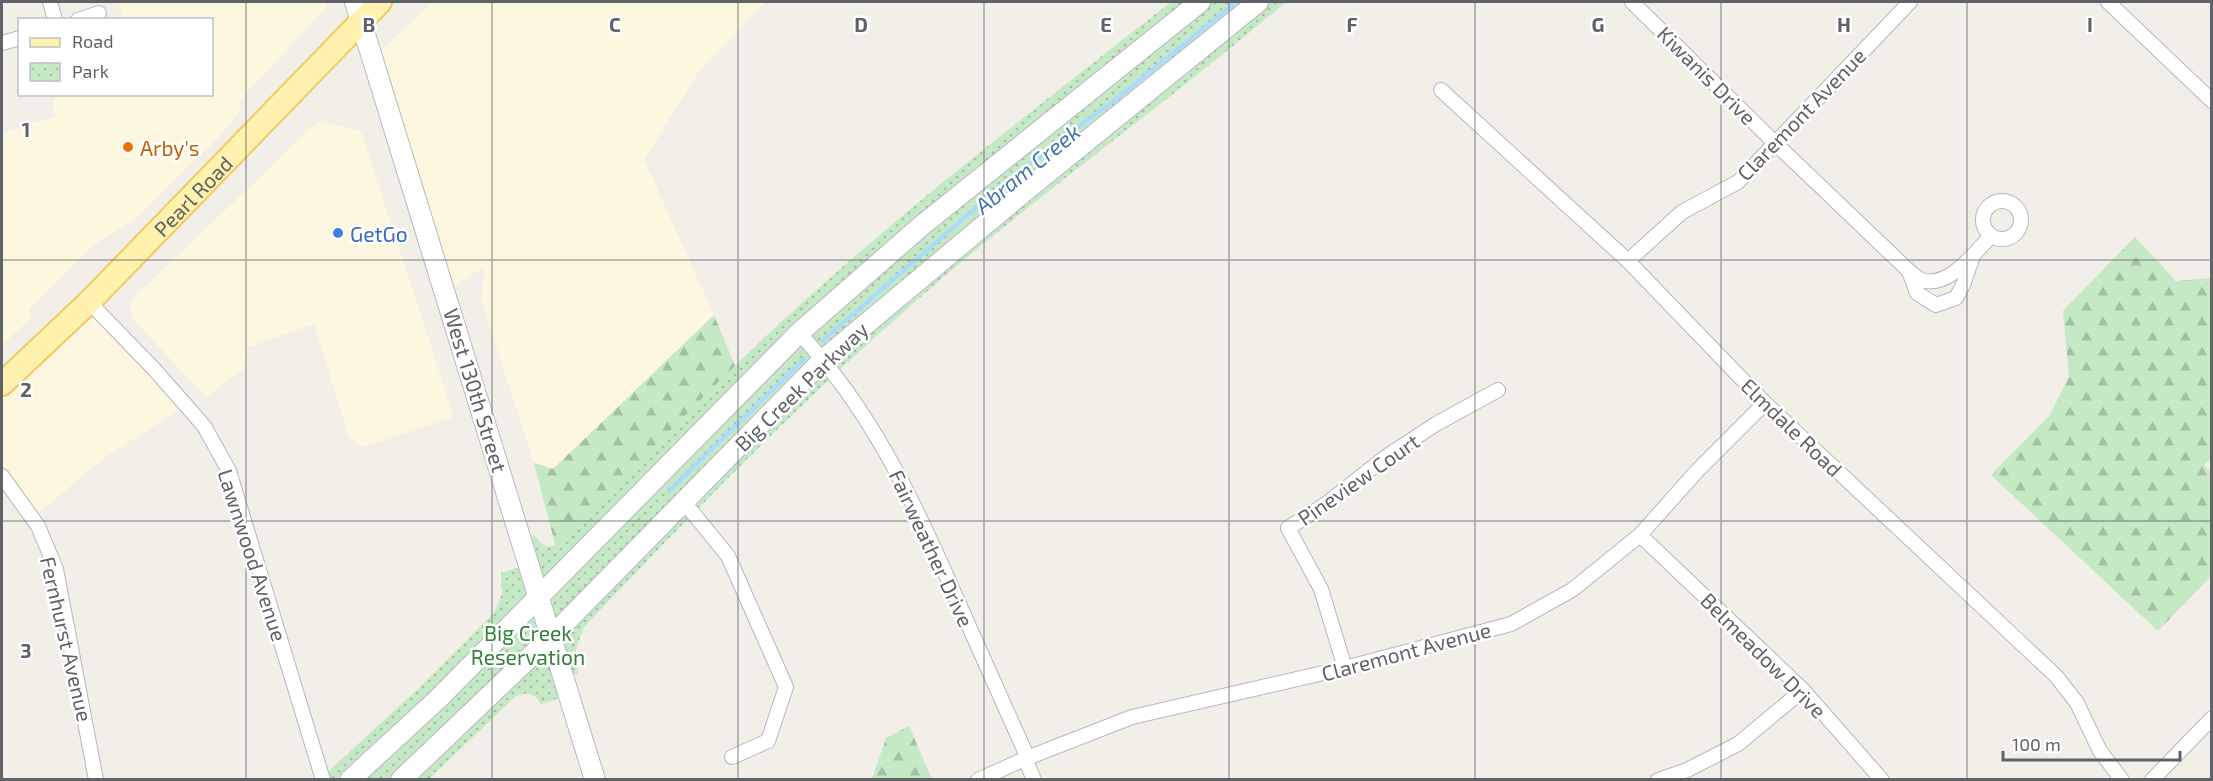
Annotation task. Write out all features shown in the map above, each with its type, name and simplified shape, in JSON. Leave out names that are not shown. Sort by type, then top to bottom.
[{"type":"main road","name":"Pearl Road","points":[[2,384],[88,302],[358,11],[380,2]]},
{"type":"street","points":[[50,2],[54,18]]},
{"type":"street","name":"Big Creek Parkway","points":[[350,780],[438,699],[539,594],[799,333],[921,227],[1200,2]]},
{"type":"street","name":"Big Creek Parkway","points":[[401,780],[552,636],[823,360],[1025,191],[1258,2]]},
{"type":"street","name":"Claremont Avenue","points":[[1628,261],[1682,212],[1738,182],[1910,2]]},
{"type":"street","points":[[2108,2],[2211,101]]},
{"type":"street","name":"Kiwanis Drive","points":[[1642,5],[1775,143],[1909,271]]},
{"type":"street","name":"West 130th Street","points":[[358,11],[595,780]]},
{"type":"street","points":[[84,18],[99,13]]},
{"type":"street","points":[[2,43],[18,39]]},
{"type":"street","name":"Elmdale Road","points":[[1441,90],[1628,261],[1766,403],[2056,676],[2077,703],[2100,751],[2122,780]]},
{"type":"street","points":[[1909,271],[1922,280],[1935,280],[1955,274],[1991,236]]},
{"type":"street","points":[[1909,271],[1917,293],[1936,304],[1956,298],[1975,252]]},
{"type":"street","name":"Lawnwood Avenue","points":[[88,302],[154,369],[204,426],[229,471],[323,780]]},
{"type":"street","name":"Fairweather Drive","points":[[799,333],[823,360],[852,399],[888,456],[921,518],[1034,780]]},
{"type":"street","name":"Pineview Court","points":[[1345,668],[1321,589],[1288,528],[1326,504],[1397,450],[1436,424],[1498,390]]},
{"type":"street","name":"Claremont Avenue","points":[[978,780],[1026,758],[1132,717],[1345,668],[1511,624],[1572,590],[1640,536],[1697,471],[1766,403]]},
{"type":"street","name":"Fernhurst Avenue","points":[[2,476],[38,526],[56,569],[96,780]]},
{"type":"street","points":[[684,502],[728,556],[786,687],[768,741],[732,757]]},
{"type":"street","name":"Belmeadow Drive","points":[[1640,536],[1803,690],[1882,780]]},
{"type":"street","points":[[1658,780],[1687,770],[1738,744],[1803,690]]},
{"type":"street","points":[[2152,780],[2211,718]]},
{"type":"shaded area","points":[[118,2],[327,2],[327,7],[248,91],[239,103],[240,110],[222,134],[135,219],[96,243],[29,310],[31,318],[2,345],[2,134],[56,116],[52,103],[55,97],[60,96],[213,96],[213,18],[123,18]]},
{"type":"shaded area","points":[[432,2],[766,2],[701,68],[644,160],[714,315],[553,469],[534,462],[482,303],[484,267],[454,286],[379,53]]},
{"type":"shaded area","points":[[320,120],[361,132],[454,417],[364,447],[349,438],[314,324],[246,348],[248,365],[206,397],[131,317],[131,300]]},
{"type":"shaded area","points":[[89,313],[181,408],[103,459],[37,514],[2,464],[2,394]]},
{"type":"green space","name":"Big Creek Reservation","points":[[1171,2],[1286,2],[963,261],[874,338],[789,418],[706,500],[584,627],[576,649],[578,673],[562,678],[567,696],[541,704],[531,694],[516,696],[429,779],[319,780],[419,688],[494,613],[502,594],[501,573],[527,565],[519,541],[535,536],[540,543],[546,546],[561,543],[653,447],[812,294],[944,181]]},
{"type":"green space","points":[[2135,237],[2176,281],[2211,278],[2212,458],[2204,465],[2211,473],[2211,576],[2158,631],[1991,475],[2050,415],[2069,377],[2063,311]]},
{"type":"green space","points":[[714,315],[740,378],[559,559],[534,463],[553,469]]},
{"type":"green space","points":[[909,726],[932,779],[872,779],[886,738]]},
{"type":"waterway","name":"Abram Creek","points":[[822,341],[977,207],[1236,2]]},
{"type":"waterway","name":"Abram Creek","points":[[669,491],[804,359]]},
{"type":"place","name":"Arby's","points":[[128,147]]},
{"type":"place","name":"GetGo","points":[[338,233]]}]
